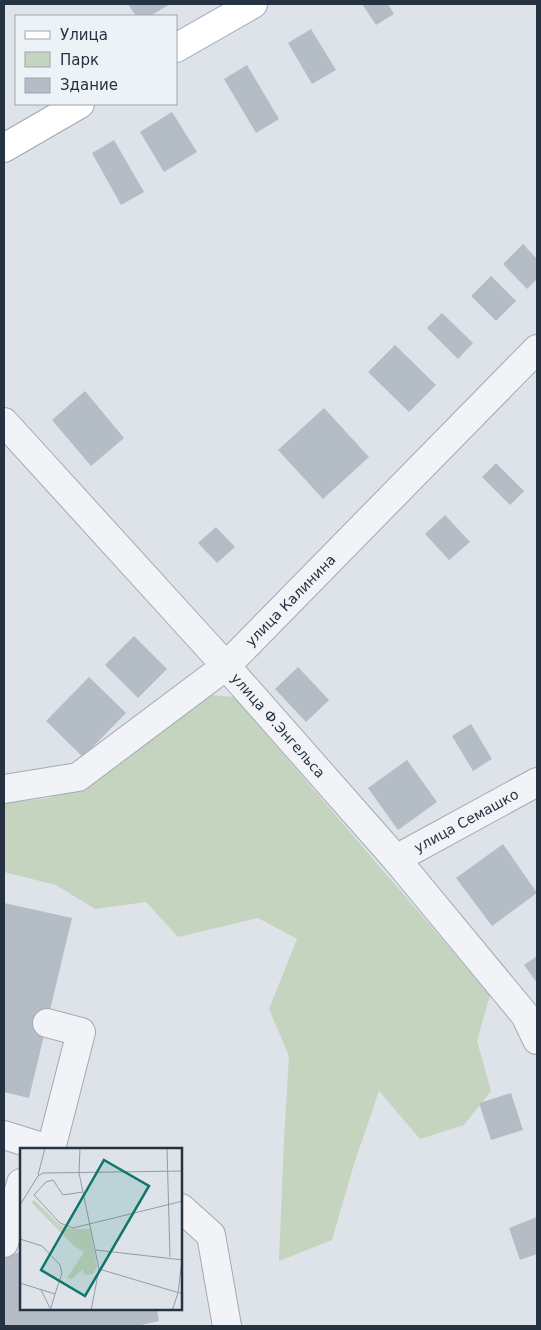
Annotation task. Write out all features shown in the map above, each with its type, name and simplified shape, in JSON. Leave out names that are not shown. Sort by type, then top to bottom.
[{"type":"main road","points":[[178,47],[253,4]]},
{"type":"main road","points":[[4,148],[78,105]]},
{"type":"street","name":"улица Калинина","points":[[4,789],[78,777],[226,666],[537,349]]},
{"type":"street","name":"улица Ф.Энгельса","points":[[4,422],[226,666],[531,1014],[537,1040]]},
{"type":"street","name":"улица Семашко","points":[[396,859],[537,782]]},
{"type":"street","points":[[4,1135],[41,1148],[80,1032],[47,1023]]},
{"type":"street","points":[[4,1243],[20,1187]]},
{"type":"street","points":[[182,1209],[211,1236],[227,1326]]},
{"type":"green space","points":[[209,695],[234,697],[490,995],[477,1041],[491,1091],[464,1125],[420,1139],[379,1091],[354,1164],[332,1240],[279,1261],[289,1056],[269,1009],[297,939],[258,918],[178,937],[146,902],[95,909],[56,885],[4,872],[4,803],[49,798],[115,768]]},
{"type":"building","points":[[128,4],[170,4],[152,15],[135,15]]},
{"type":"building","points":[[362,4],[388,4],[394,14],[376,25]]},
{"type":"building","points":[[311,29],[336,70],[312,84],[288,43]]},
{"type":"building","points":[[247,65],[279,119],[256,133],[224,79]]},
{"type":"building","points":[[172,112],[197,152],[164,172],[140,132]]},
{"type":"building","points":[[114,140],[144,192],[121,205],[92,153]]},
{"type":"building","points":[[523,244],[537,259],[537,279],[527,289],[503,264]]},
{"type":"building","points":[[491,276],[516,301],[496,321],[471,296]]},
{"type":"building","points":[[442,313],[473,343],[458,359],[427,328]]},
{"type":"building","points":[[395,345],[436,385],[409,412],[368,372]]},
{"type":"building","points":[[85,391],[124,438],[91,466],[52,420]]},
{"type":"building","points":[[324,408],[369,457],[323,499],[278,450]]},
{"type":"building","points":[[496,463],[524,491],[510,505],[482,477]]},
{"type":"building","points":[[445,515],[470,542],[449,560],[425,534]]},
{"type":"building","points":[[216,527],[235,547],[217,563],[198,543]]},
{"type":"building","points":[[134,636],[167,669],[138,698],[105,665]]},
{"type":"building","points":[[298,667],[329,700],[306,722],[275,689]]},
{"type":"building","points":[[89,677],[126,713],[83,757],[46,721]]},
{"type":"building","points":[[471,724],[492,759],[473,771],[452,736]]},
{"type":"building","points":[[407,760],[437,802],[398,830],[368,788]]},
{"type":"building","points":[[503,844],[537,893],[492,926],[456,878]]},
{"type":"building","points":[[4,903],[72,918],[29,1098],[4,1092]]},
{"type":"building","points":[[537,956],[537,983],[524,965]]},
{"type":"building","points":[[511,1093],[523,1130],[491,1140],[479,1103]]},
{"type":"building","points":[[537,1217],[537,1254],[520,1260],[509,1228]]},
{"type":"building","points":[[20,1252],[20,1310],[157,1310],[159,1321],[137,1326],[4,1326],[4,1256]]}]
